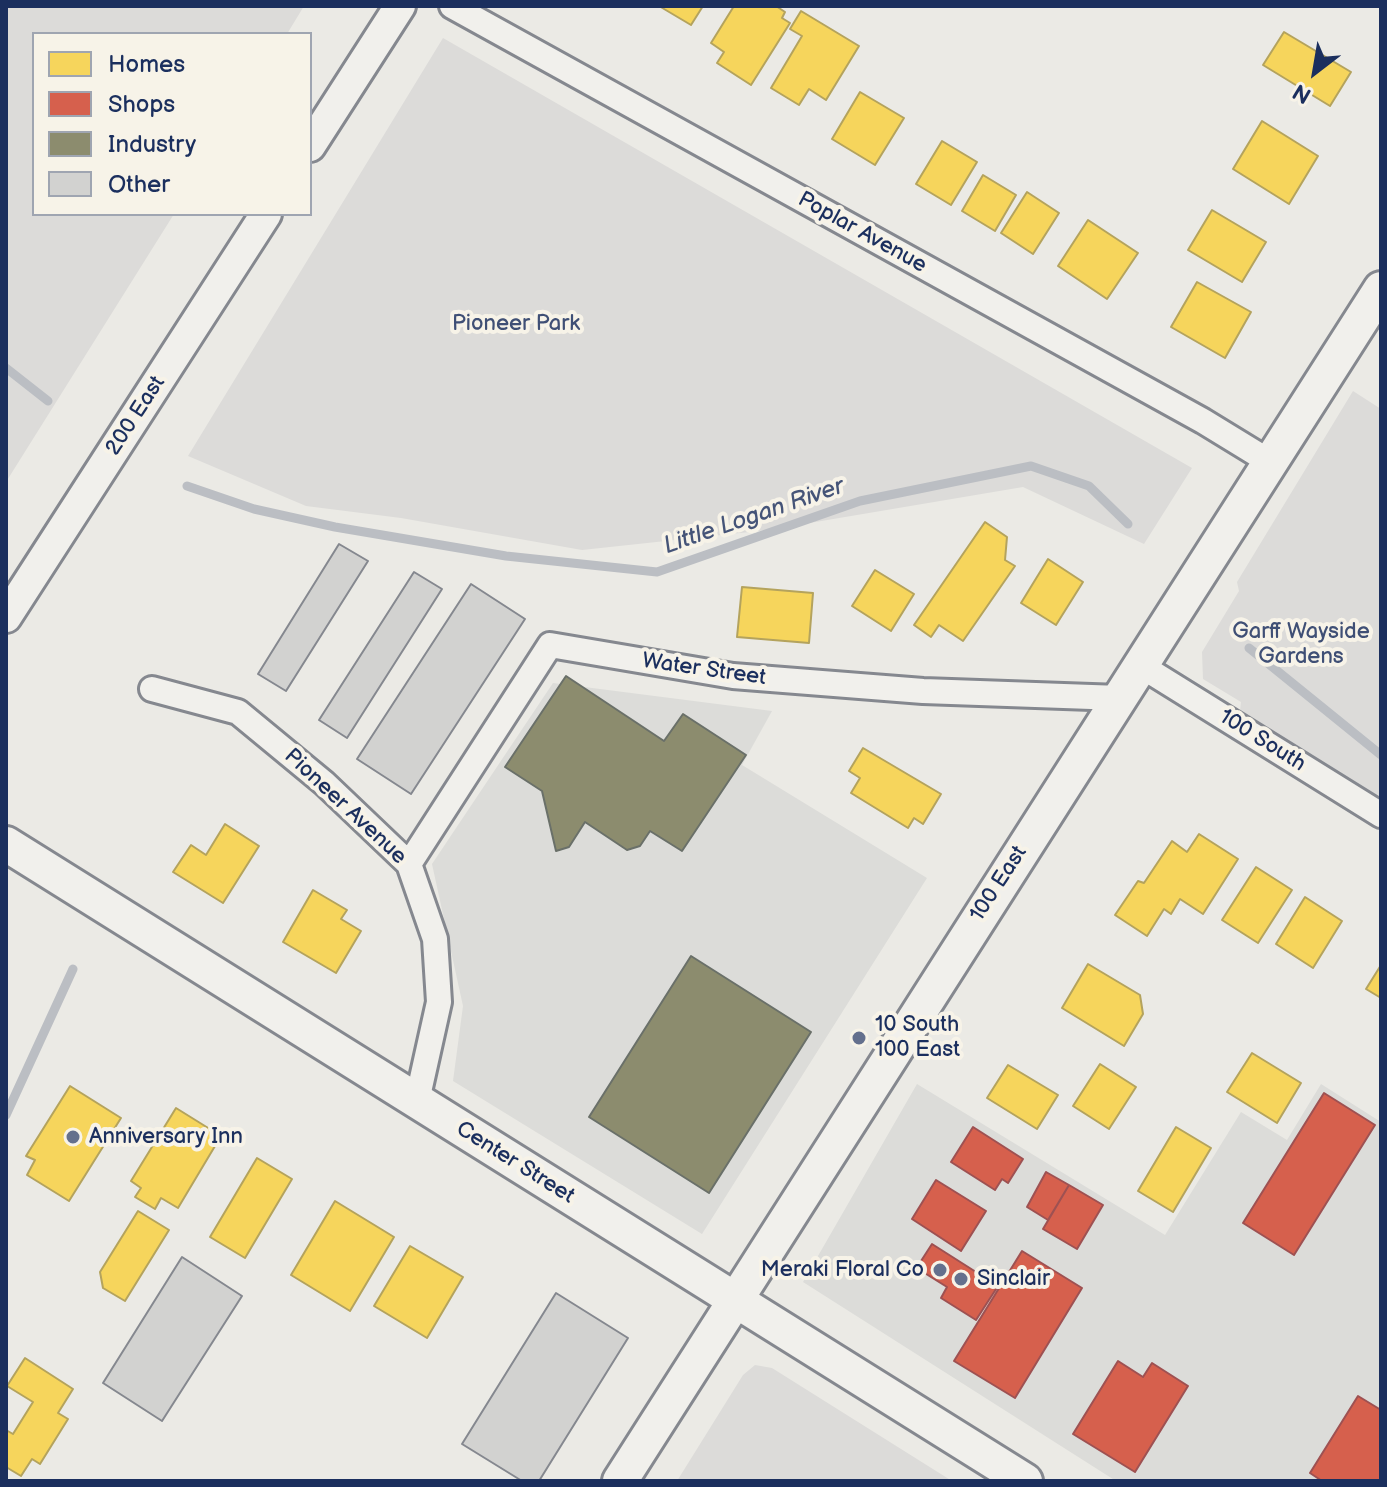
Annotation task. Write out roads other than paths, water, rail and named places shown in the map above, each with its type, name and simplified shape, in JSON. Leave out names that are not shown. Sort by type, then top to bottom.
[{"type":"main road","name":"100 East","points":[[620,1481],[1120,698],[1143,667],[1381,289]]},
{"type":"main road","name":"Center Street","points":[[6,844],[1025,1481]]},
{"type":"street","points":[[312,143],[400,6]]},
{"type":"street","name":"Poplar Avenue","points":[[452,6],[1189,413],[1262,474]]},
{"type":"street","name":"200 East","points":[[6,617],[265,216]]},
{"type":"street","name":"Water Street","points":[[409,864],[550,645],[733,676],[923,691],[1120,698]]},
{"type":"street","name":"100 South","points":[[1143,667],[1381,815]]},
{"type":"street","name":"Pioneer Avenue","points":[[152,689],[238,712],[324,783],[409,864],[435,939],[439,1002],[417,1101]]},
{"type":"waterway","name":"Little Logan River","points":[[6,368],[48,401]]},
{"type":"waterway","name":"Little Logan River","points":[[187,486],[254,509],[335,527],[506,556],[657,572],[860,501],[1031,466],[1089,486],[1128,524]]},
{"type":"waterway","name":"Little Logan River","points":[[1249,648],[1381,755]]},
{"type":"waterway","points":[[6,1115],[73,969]]},
{"type":"place","name":"10 South 100 East","points":[[859,1038]]},
{"type":"place","name":"Anniversary Inn","points":[[73,1137]]},
{"type":"place","name":"Meraki Floral Co","points":[[940,1270]]},
{"type":"place","name":"Sinclair","points":[[961,1279]]},
{"type":"park label","name":"Pioneer Park","points":[[516,324]]},
{"type":"park label","name":"Garff Wayside Gardens","points":[[1301,644]]}]
